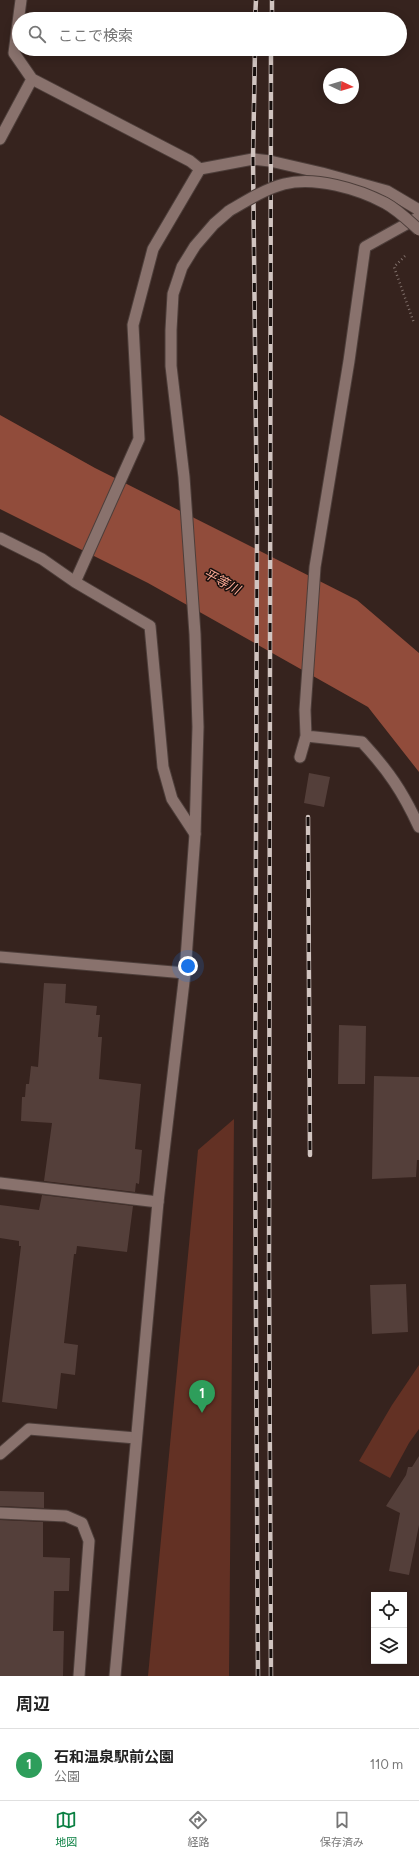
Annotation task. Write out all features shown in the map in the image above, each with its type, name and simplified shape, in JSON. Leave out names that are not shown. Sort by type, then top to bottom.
[{"type":"street","points":[[19,12],[21,0]]},
{"type":"street","points":[[16,56],[32,80],[190,160],[200,169]]},
{"type":"street","points":[[0,139],[32,80]]},
{"type":"street","points":[[75,582],[139,439],[133,325],[153,248],[200,169],[253,159],[270,161],[329,174],[387,191],[419,210]]},
{"type":"street","points":[[115,1676],[158,1202],[185,973],[195,834],[198,727],[195,634],[184,477],[171,366],[173,294],[182,267],[195,246],[214,224],[229,211],[249,199],[284,184],[307,181],[342,186],[386,204],[419,230]]},
{"type":"street","points":[[300,757],[306,736],[305,710],[315,567],[349,361],[365,247],[419,217]]},
{"type":"street","points":[[0,538],[42,559],[75,582],[150,626],[163,767],[172,799],[195,834]]},
{"type":"street","points":[[306,736],[362,742],[383,764],[397,784],[409,804],[419,827]]},
{"type":"street","points":[[0,957],[185,973]]},
{"type":"street","points":[[0,1184],[158,1202]]},
{"type":"street","points":[[0,1454],[29,1429],[136,1438]]},
{"type":"street","points":[[0,1513],[66,1516],[82,1523],[89,1541],[80,1676]]},
{"type":"path","points":[[405,256],[394,266],[414,323]]},
{"type":"shaded area","points":[[234,1119],[229,1676],[148,1676],[198,1150]]},
{"type":"shaded area","points":[[419,1365],[419,1429],[409,1443],[390,1478],[359,1461],[392,1405]]},
{"type":"water","name":"平等川","points":[[0,415],[95,468],[357,600],[419,653],[419,772],[368,707],[148,583],[0,509]]},
{"type":"building","points":[[309,773],[330,777],[324,807],[304,803]]},
{"type":"building","points":[[44,983],[66,984],[65,1003],[97,1006],[96,1015],[100,1015],[98,1037],[102,1037],[99,1079],[141,1084],[135,1149],[142,1150],[139,1184],[136,1183],[135,1192],[44,1181],[52,1123],[21,1121],[22,1097],[25,1097],[26,1084],[29,1084],[31,1066],[38,1067]]},
{"type":"building","points":[[339,1025],[366,1026],[365,1084],[338,1084]]},
{"type":"building","points":[[374,1076],[419,1077],[419,1160],[417,1160],[416,1177],[372,1179]]},
{"type":"building","points":[[42,1195],[133,1206],[127,1252],[77,1246],[76,1254],[74,1254],[64,1343],[78,1345],[75,1375],[61,1373],[57,1409],[2,1402],[21,1246],[19,1246],[19,1241],[0,1238],[0,1205],[39,1210]]},
{"type":"building","points":[[406,1284],[408,1332],[372,1334],[370,1285]]},
{"type":"building","points":[[419,1456],[419,1525],[409,1575],[389,1571],[400,1513],[386,1506],[406,1475],[408,1467],[412,1467]]},
{"type":"building","points":[[0,1491],[44,1492],[44,1508],[0,1506]]},
{"type":"building","points":[[0,1520],[43,1522],[43,1557],[70,1558],[69,1591],[54,1591],[53,1631],[64,1631],[63,1676],[0,1676]]},
{"type":"railway","points":[[255,12],[256,0]]},
{"type":"railway","points":[[272,0],[272,12]]},
{"type":"railway","points":[[255,56],[253,159],[257,530],[255,1137],[258,1676]]},
{"type":"railway","points":[[271,56],[269,1269],[271,1676]]},
{"type":"railway","points":[[308,817],[310,1155]]},
{"type":"place","name":"石和温泉駅前公園","points":[[202,1413]]}]
